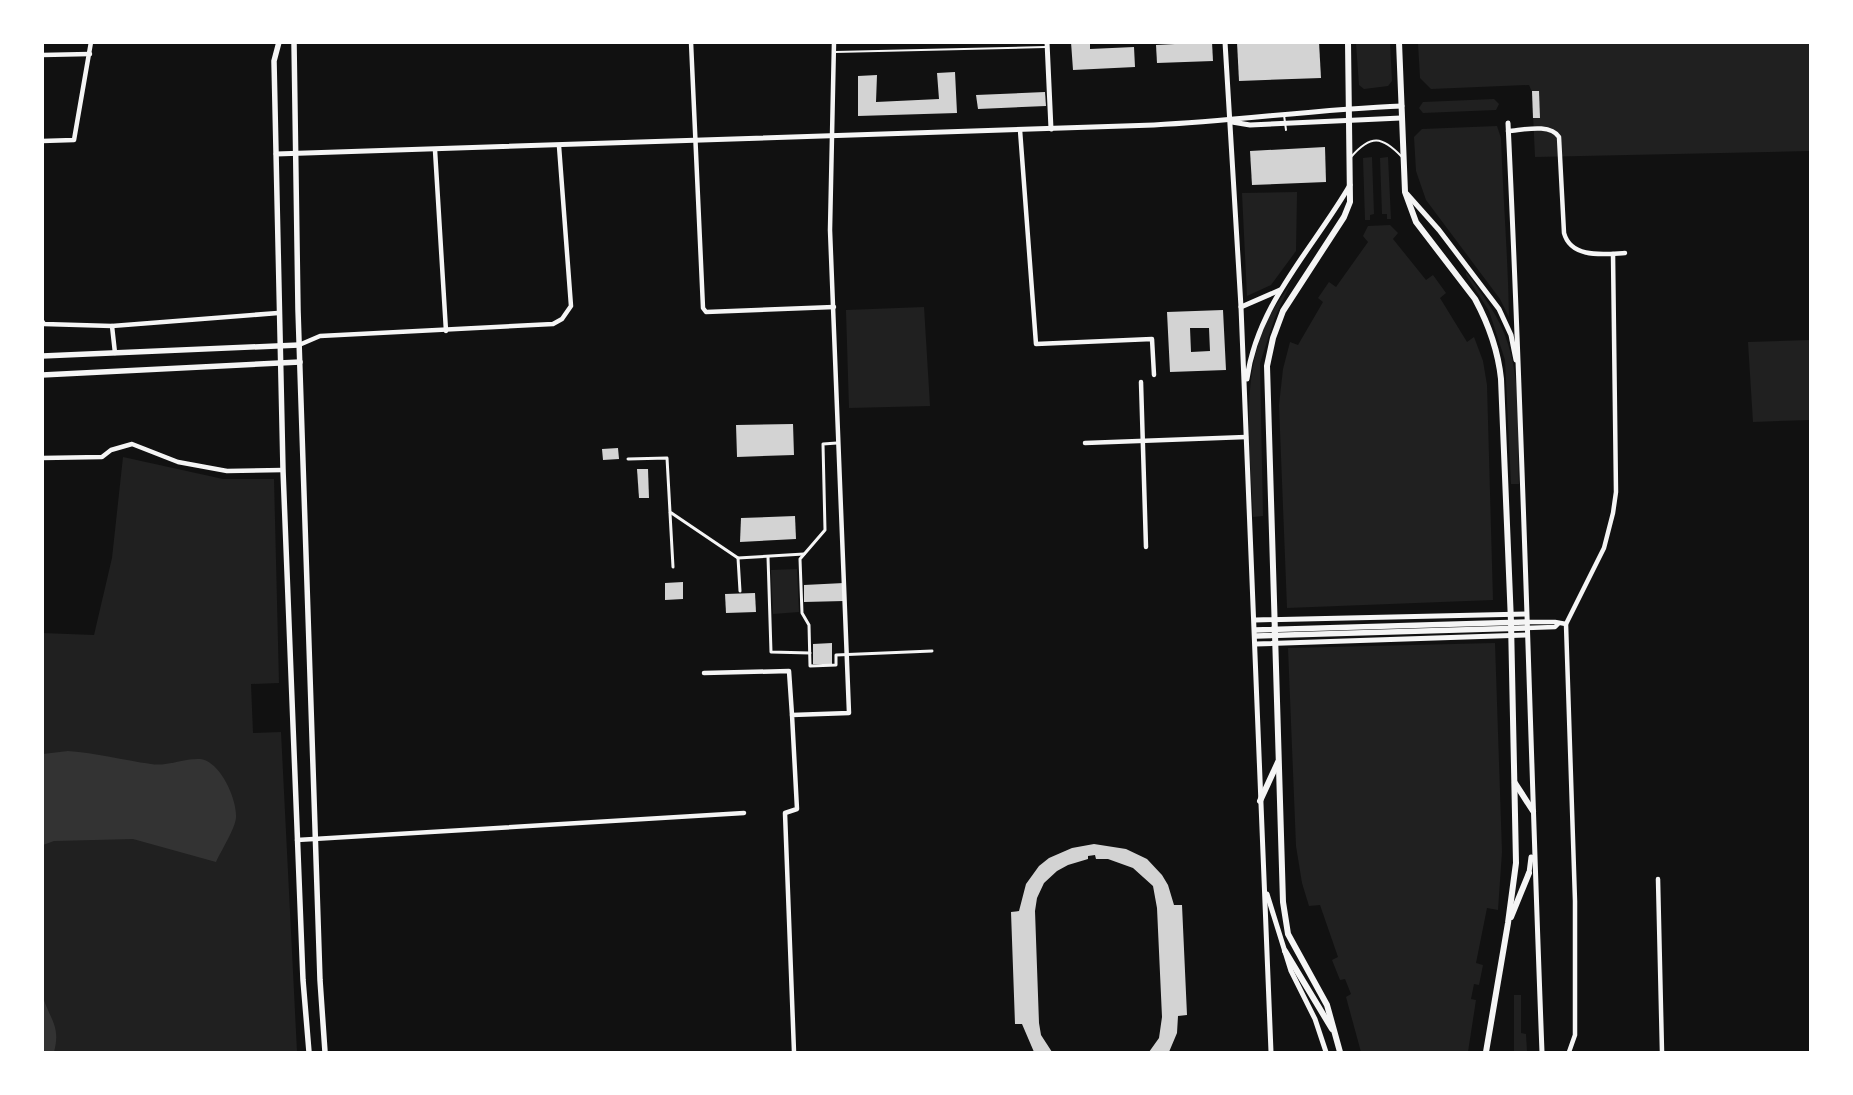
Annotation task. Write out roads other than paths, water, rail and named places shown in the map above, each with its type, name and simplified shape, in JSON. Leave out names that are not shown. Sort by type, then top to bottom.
[{"type":"main road","points":[[279,42],[274,61],[282,470],[303,980],[309,1052]]},
{"type":"main road","points":[[294,42],[299,345],[315,839],[325,1052]]},
{"type":"main road","points":[[1340,1052],[1328,1005],[1288,934],[1283,902],[1267,366],[1273,338],[1283,311],[1344,218],[1350,202],[1348,42]]},
{"type":"main road","points":[[1399,42],[1405,192],[1416,222],[1475,299],[1490,330],[1499,360],[1511,625],[1516,863],[1508,923],[1486,1052]]},
{"type":"main road","points":[[42,356],[299,345]]},
{"type":"main road","points":[[42,375],[300,362]]},
{"type":"main road","points":[[1255,633],[1526,625]]},
{"type":"main road","points":[[1260,800],[1280,759]]},
{"type":"main road","points":[[1515,782],[1533,811]]},
{"type":"main road","points":[[1508,923],[1529,872]]},
{"type":"main road","points":[[1285,951],[1336,1035]]},
{"type":"street","points":[[42,141],[74,140],[91,42]]},
{"type":"street","points":[[691,42],[703,308],[706,312],[834,307]]},
{"type":"street","points":[[792,715],[849,713],[830,230],[834,42]]},
{"type":"street","points":[[1225,42],[1245,392],[1256,644],[1260,800],[1272,1052]]},
{"type":"street","points":[[1047,45],[1051,129]]},
{"type":"street","points":[[42,55],[90,54]]},
{"type":"street","points":[[276,154],[1051,129],[1230,121],[1250,116],[1284,113],[1402,106]]},
{"type":"street","points":[[1230,121],[1250,125],[1401,118]]},
{"type":"street","points":[[1508,123],[1519,375],[1533,842],[1542,1052]]},
{"type":"street","points":[[1508,131],[1547,129],[1558,134],[1560,141],[1565,237],[1569,244],[1579,251],[1613,254],[1625,253]]},
{"type":"street","points":[[1020,130],[1036,344],[1152,339],[1154,375]]},
{"type":"street","points":[[299,345],[320,336],[446,331],[552,324],[562,319],[570,306],[560,146]]},
{"type":"street","points":[[435,150],[446,331]]},
{"type":"street","points":[[1245,392],[1256,337],[1281,290],[1350,184]]},
{"type":"street","points":[[1405,192],[1439,230],[1499,309],[1511,335],[1519,375]]},
{"type":"street","points":[[1569,1052],[1575,1035],[1575,901],[1566,624],[1604,548],[1615,499],[1617,474],[1613,254]]},
{"type":"street","points":[[1241,307],[1281,290]]},
{"type":"street","points":[[42,321],[44,324],[112,326],[278,313]]},
{"type":"street","points":[[112,326],[115,353]]},
{"type":"street","points":[[1141,382],[1146,547]]},
{"type":"street","points":[[1085,442],[1246,436]]},
{"type":"street","points":[[837,443],[823,444],[825,530],[800,559],[802,613],[809,625],[810,666],[836,666],[836,655],[932,651]]},
{"type":"street","points":[[42,458],[102,458],[111,450],[132,444],[178,462],[227,471],[282,470]]},
{"type":"street","points":[[628,459],[667,458],[673,567]]},
{"type":"street","points":[[670,512],[738,558],[804,554]]},
{"type":"street","points":[[768,556],[771,652],[810,653]]},
{"type":"street","points":[[738,558],[740,591]]},
{"type":"street","points":[[1255,620],[1526,614]]},
{"type":"street","points":[[1526,625],[1555,622],[1566,624]]},
{"type":"street","points":[[1256,644],[1527,635]]},
{"type":"street","points":[[704,673],[789,671],[797,809],[785,813],[794,1052]]},
{"type":"street","points":[[297,840],[744,813]]},
{"type":"street","points":[[1529,872],[1533,842]]},
{"type":"street","points":[[1658,879],[1662,1052]]},
{"type":"street","points":[[1265,888],[1291,971],[1315,1019],[1326,1052]]},
{"type":"lane","points":[[834,52],[1047,45]]},
{"type":"lane","points":[[1284,113],[1286,130]]},
{"type":"lane","points":[[1350,158],[1357,150],[1376,140],[1386,142],[1403,159]]}]
